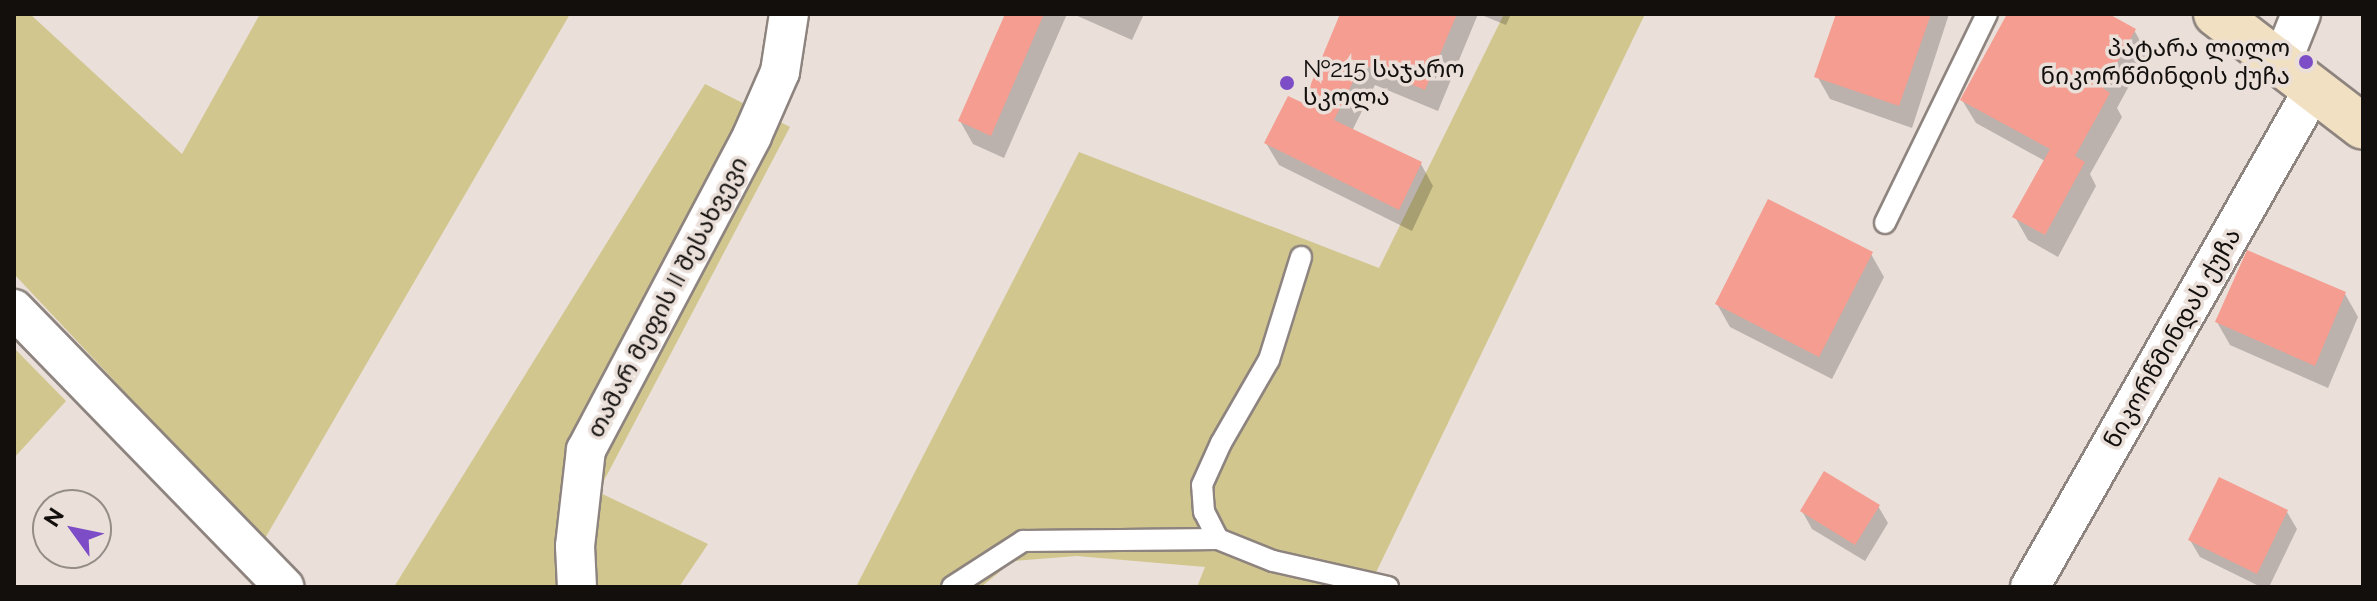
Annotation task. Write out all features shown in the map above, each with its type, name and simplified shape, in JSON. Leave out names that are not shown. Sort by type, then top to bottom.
[{"type":"street","name":"თამარ მეფის II შესახვევი","points":[[577,587],[575,546],[586,450],[752,136],[780,72],[789,14]]},
{"type":"street","points":[[2216,14],[2363,127]]},
{"type":"street","name":"ნიკორწმინდას ქუჩა","points":[[2030,587],[2297,77],[2301,14]]},
{"type":"street","points":[[14,309],[284,587]]},
{"type":"lane","points":[[1885,223],[1987,14]]},
{"type":"lane","points":[[1218,539],[1204,512],[1202,485],[1221,443],[1269,360],[1301,257]]},
{"type":"lane","points":[[952,587],[1023,541],[1218,539],[1273,561],[1388,587]]},
{"type":"shaded area","points":[[14,14],[30,14],[182,154],[260,14],[570,14],[264,540],[14,274]]},
{"type":"shaded area","points":[[1504,14],[1645,14],[1369,587],[1197,587],[1205,567],[1077,556],[1013,561],[981,587],[856,587],[1079,152],[1379,268]]},
{"type":"shaded area","points":[[705,84],[790,127],[598,492],[708,544],[679,587],[394,587]]},
{"type":"shaded area","points":[[14,348],[66,401],[14,458]]},
{"type":"building","points":[[1005,14],[1044,14],[991,136],[958,121]]},
{"type":"building","points":[[1340,14],[1457,14],[1425,90],[1362,64],[1334,120],[1422,162],[1399,210],[1264,143],[1288,96],[1303,103]]},
{"type":"building","points":[[1836,14],[1931,14],[1899,106],[1814,77]]},
{"type":"building","points":[[2007,14],[2109,14],[2136,29],[2103,88],[2110,93],[2075,156],[2085,162],[2045,235],[2012,217],[2050,149],[1960,100]]},
{"type":"building","points":[[1768,199],[1873,252],[1819,357],[1715,304]]},
{"type":"building","points":[[2247,250],[2346,292],[2315,366],[2215,322]]},
{"type":"building","points":[[1824,471],[1880,505],[1855,545],[1800,511]]},
{"type":"building","points":[[2219,477],[2288,510],[2257,574],[2188,540]]},
{"type":"place","name":"პატარა ლილო ნიკორწმინდის ქუჩა","points":[[2306,62]]},
{"type":"place","name":"№215 საჯარო სკოლა","points":[[1287,83]]}]
